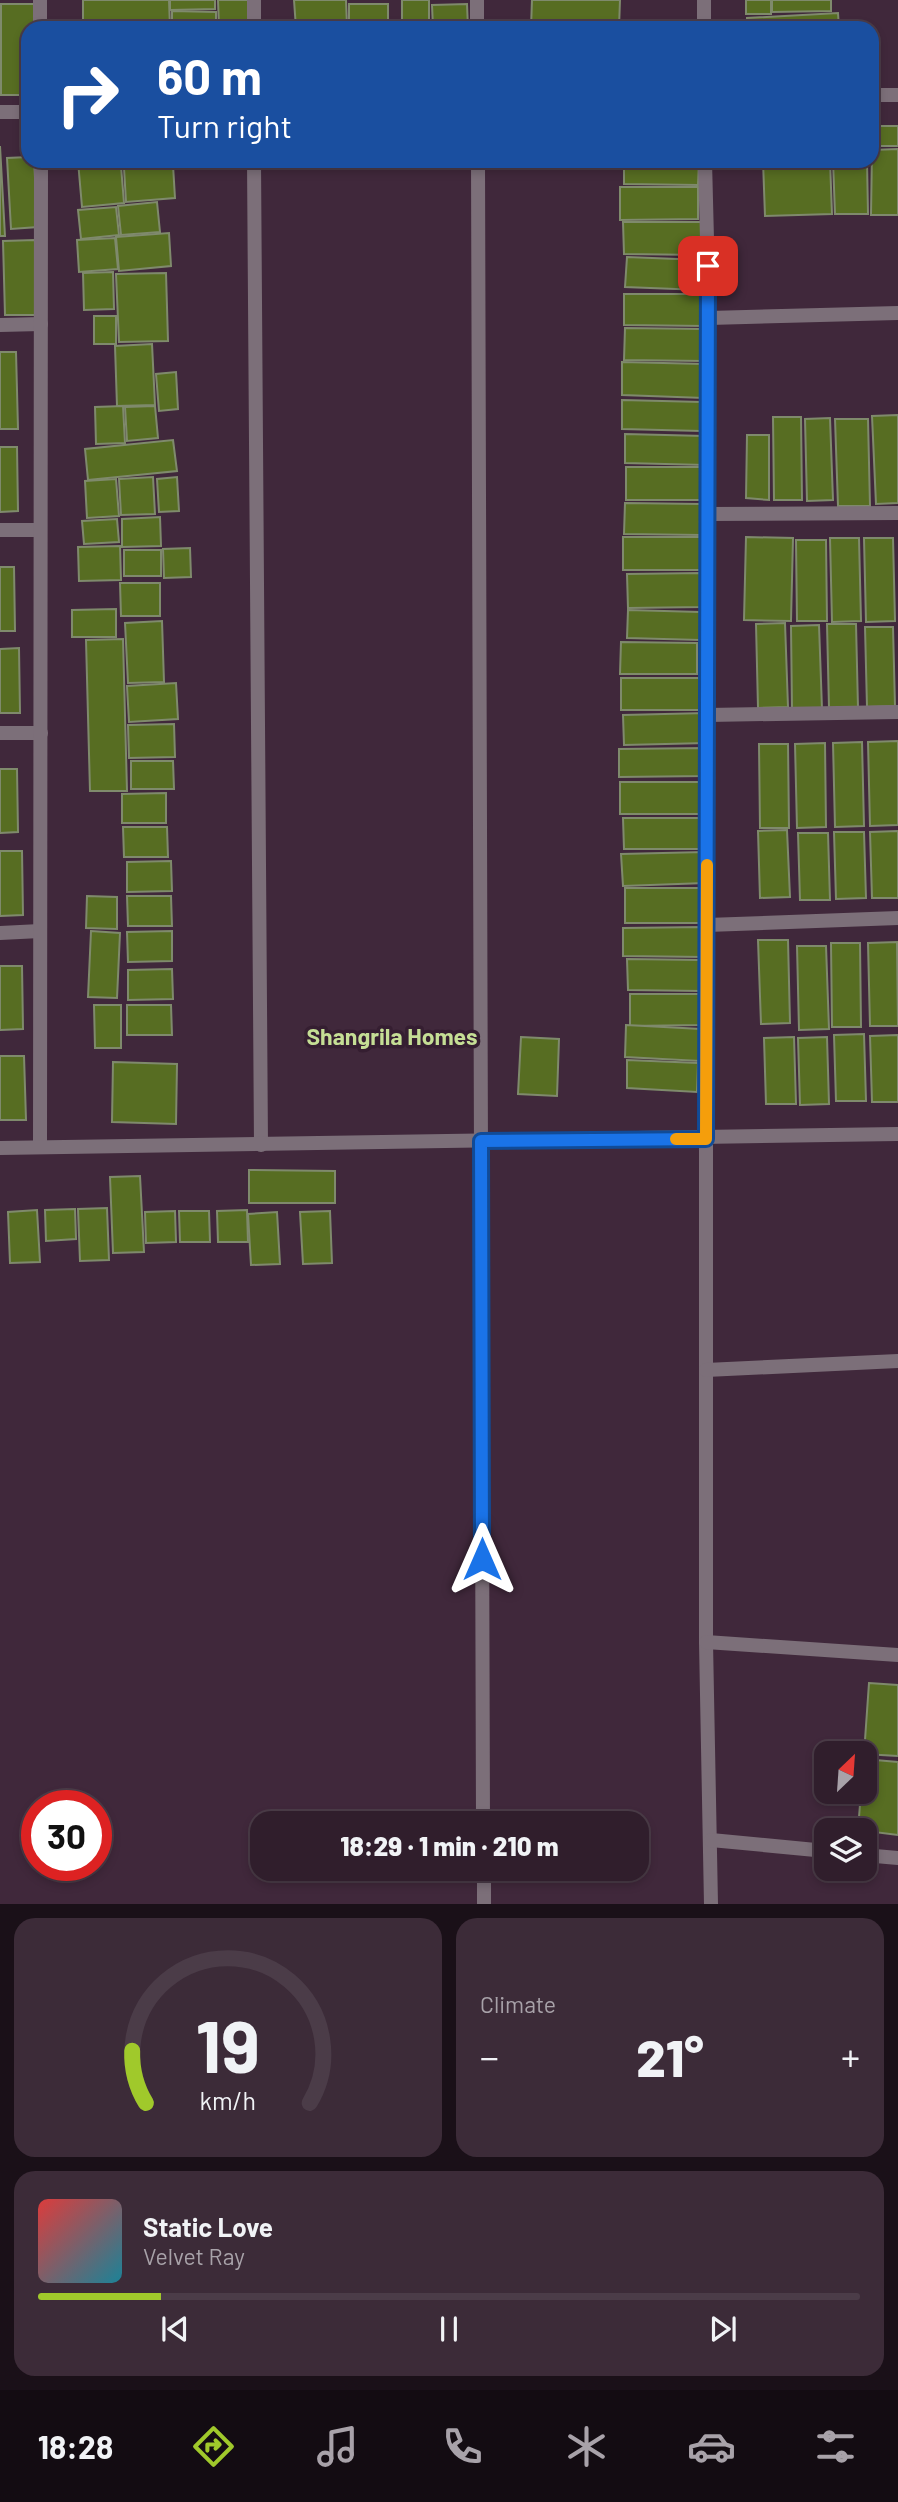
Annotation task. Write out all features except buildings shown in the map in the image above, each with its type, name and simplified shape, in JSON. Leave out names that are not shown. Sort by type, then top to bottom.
[{"type":"street","points":[[40,0],[40,21]]},
{"type":"street","points":[[254,0],[254,21]]},
{"type":"street","points":[[477,0],[477,21]]},
{"type":"street","points":[[704,0],[704,21]]},
{"type":"street","points":[[879,95],[898,95]]},
{"type":"street","points":[[0,112],[21,112]]},
{"type":"street","points":[[40,1147],[41,168]]},
{"type":"street","points":[[254,168],[261,1144]]},
{"type":"street","points":[[478,168],[483,1811]]},
{"type":"street","points":[[705,168],[709,318],[706,1642],[711,1903]]},
{"type":"street","points":[[709,318],[898,313]]},
{"type":"street","points":[[0,325],[41,324]]},
{"type":"street","points":[[709,514],[898,513]]},
{"type":"street","points":[[0,530],[40,530]]},
{"type":"street","points":[[708,715],[898,712]]},
{"type":"street","points":[[0,733],[41,733]]},
{"type":"street","points":[[707,925],[898,918]]},
{"type":"street","points":[[0,933],[40,931]]},
{"type":"street","points":[[0,1148],[898,1134]]},
{"type":"street","points":[[706,1370],[898,1362]]},
{"type":"street","points":[[706,1642],[898,1655]]},
{"type":"street","points":[[711,1840],[814,1850]]},
{"type":"street","points":[[877,1856],[898,1858]]},
{"type":"street","points":[[484,1881],[484,1903]]},
{"type":"slow traffic","points":[[676,1139],[706,1139],[707,865]]},
{"type":"district","name":"Shangrila Homes","points":[[392,1037]]},
{"type":"route","points":[[482,1559],[481,1141],[706,1139],[708,266]]}]
